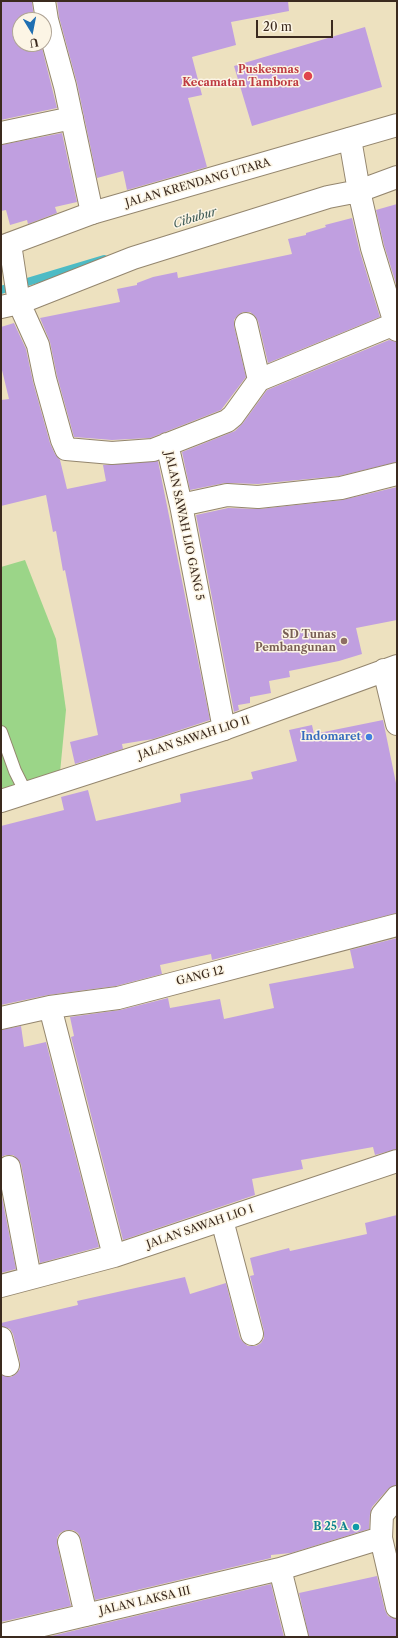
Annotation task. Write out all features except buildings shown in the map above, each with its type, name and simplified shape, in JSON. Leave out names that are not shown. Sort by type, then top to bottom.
[{"type":"street","points":[[44,1],[72,118],[92,213]]},
{"type":"street","points":[[1,133],[72,118]]},
{"type":"street","name":"JALAN KRENDANG UTARA","points":[[7,249],[92,213],[352,145],[397,125]]},
{"type":"street","points":[[167,444],[227,421],[233,416],[259,380],[396,326],[372,248],[359,188],[352,145]]},
{"type":"street","points":[[12,300],[133,258],[397,177]]},
{"type":"street","name":"JALAN SAWAH LIO GANG 5","points":[[7,249],[12,300],[38,345],[45,379],[66,449],[112,453],[153,450],[167,444],[181,505],[224,729]]},
{"type":"street","points":[[246,324],[259,380]]},
{"type":"street","points":[[181,505],[227,495],[258,497],[341,488],[397,474]]},
{"type":"street","points":[[391,668],[397,724]]},
{"type":"street","name":"JALAN SAWAH LIO II","points":[[1,801],[224,729],[391,668]]},
{"type":"street","name":"GANG 12","points":[[1,1018],[50,1007],[118,998],[397,925]]},
{"type":"street","points":[[50,1007],[114,1256]]},
{"type":"street","name":"JALAN SAWAH LIO I","points":[[1,1286],[114,1256],[397,1161]]},
{"type":"street","points":[[9,1167],[30,1278]]},
{"type":"street","points":[[222,1220],[252,1334]]},
{"type":"street","points":[[1,1338],[8,1365]]},
{"type":"street","points":[[397,1497],[382,1515],[381,1538],[397,1607]]},
{"type":"street","name":"JALAN LAKSA III","points":[[8,1635],[280,1569],[381,1538]]},
{"type":"street","points":[[69,1542],[86,1615]]},
{"type":"street","points":[[280,1569],[297,1637]]},
{"type":"lane","points":[[1,732],[15,771],[26,793]]},
{"type":"green space","points":[[25,560],[56,639],[66,710],[59,783],[1,795],[1,567]]},
{"type":"waterway","name":"Cibubur","points":[[1,290],[104,259]]},
{"type":"place","name":"Puskesmas Kecamatan Tambora","points":[[308,76]]},
{"type":"place","name":"SD Tunas Pembangunan","points":[[344,641]]},
{"type":"place","name":"Indomaret","points":[[369,737]]},
{"type":"place","name":"B 25 A","points":[[356,1527]]}]
